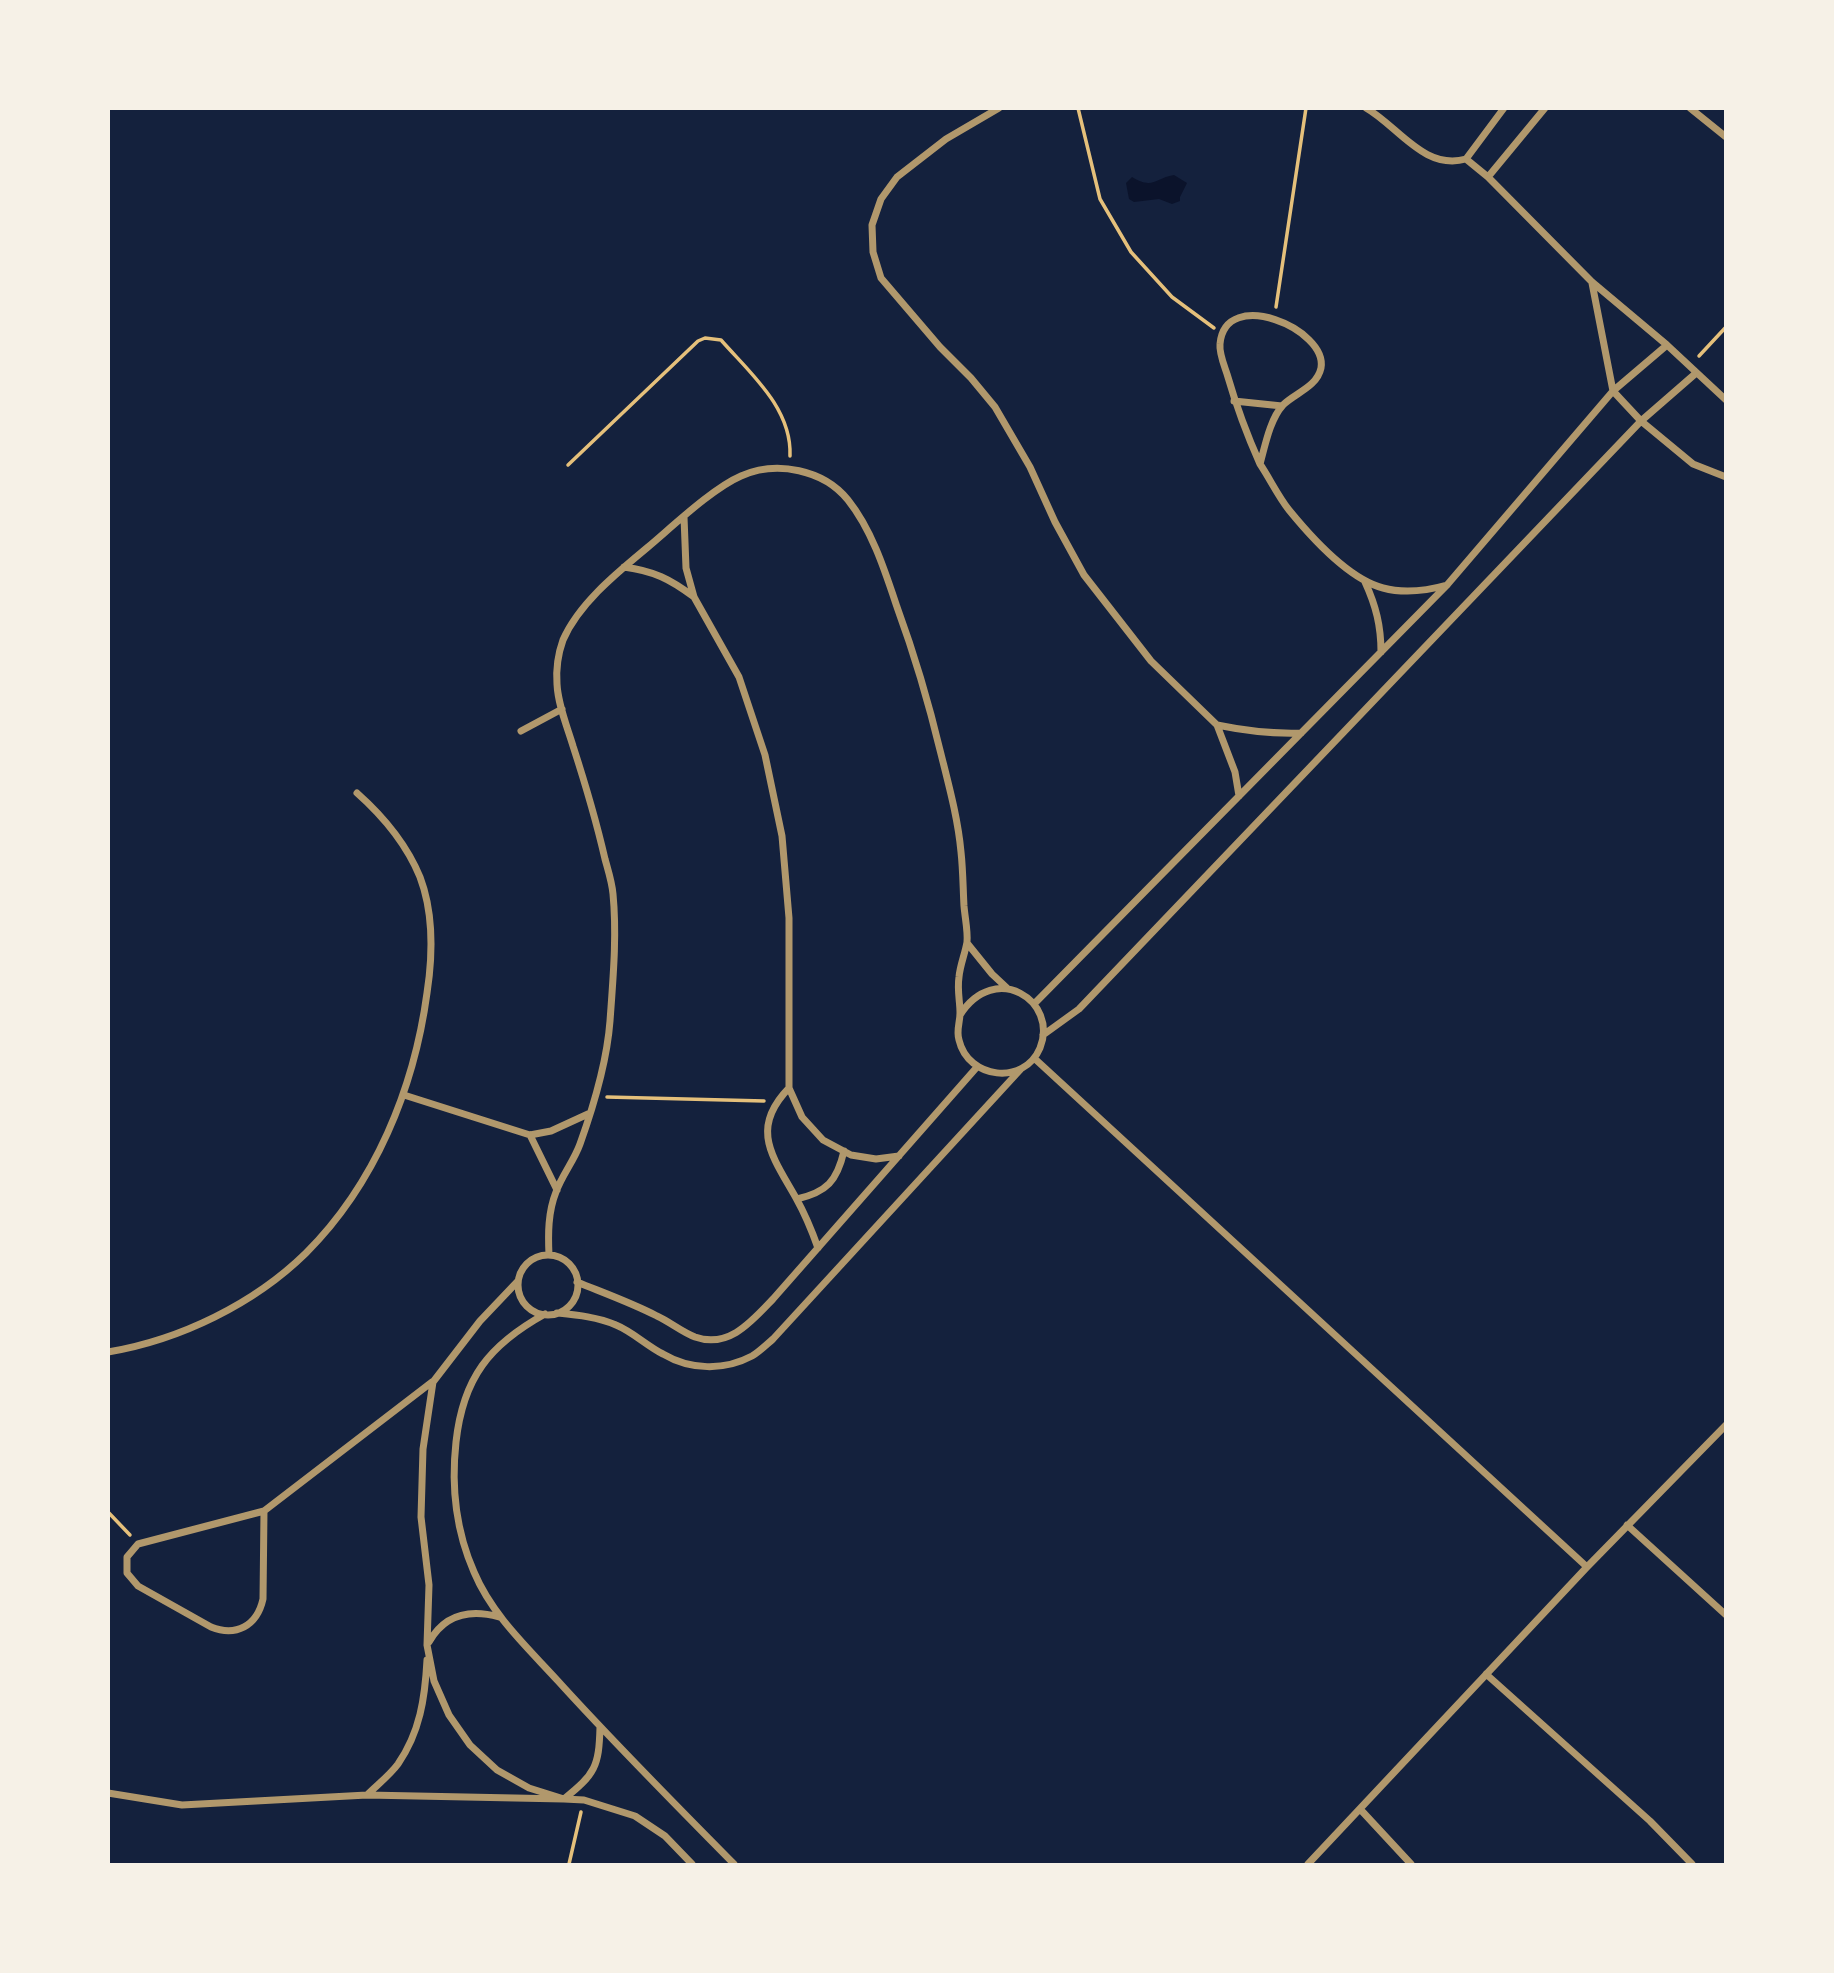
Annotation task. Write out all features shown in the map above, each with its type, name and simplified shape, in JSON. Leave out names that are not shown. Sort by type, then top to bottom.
[{"type":"street","points":[[999,108],[926,154],[897,177],[881,199],[872,225],[873,252],[881,278],[995,407],[1030,467],[1055,522],[1084,575],[1151,661],[1217,725],[1235,772],[1239,796]]},
{"type":"street","points":[[1366,108],[1414,147],[1432,157],[1453,163],[1466,159],[1504,108]]},
{"type":"street","points":[[1488,177],[1545,108]]},
{"type":"street","points":[[1690,108],[1726,137]]},
{"type":"street","points":[[1466,159],[1488,177],[1592,282],[1667,345],[1726,400]]},
{"type":"street","points":[[1592,282],[1613,391],[1641,421],[1693,464],[1726,477]]},
{"type":"street","points":[[1260,464],[1282,406],[1317,377],[1321,358],[1317,349],[1293,328],[1274,319],[1248,315],[1237,317],[1227,324],[1219,346],[1234,401],[1260,464],[1288,509],[1325,549],[1364,582],[1405,592],[1447,585]]},
{"type":"street","points":[[1034,1004],[1447,585],[1613,391],[1667,345]]},
{"type":"street","points":[[1043,1035],[1079,1009],[1692,370]]},
{"type":"street","points":[[1234,401],[1282,406]]},
{"type":"street","points":[[549,1255],[549,1222],[556,1190],[576,1154],[594,1097],[609,1032],[614,962],[613,892],[598,827],[562,709],[557,664],[562,642],[573,622],[624,568],[684,517],[740,476],[768,468],[797,469],[824,480],[847,498],[884,568],[921,673],[949,784],[961,848],[967,943],[958,978],[959,1044],[966,1057],[977,1068],[999,1074],[1021,1069]]},
{"type":"street","points":[[684,517],[686,568],[694,597],[739,677],[765,755],[782,836],[789,918],[789,1088],[802,1117],[823,1140],[851,1154],[876,1159],[899,1156]]},
{"type":"street","points":[[624,568],[650,570],[676,583],[694,597]]},
{"type":"street","points":[[1364,582],[1375,604],[1381,628],[1381,652]]},
{"type":"street","points":[[521,731],[562,709]]},
{"type":"street","points":[[1217,725],[1255,732],[1302,733]]},
{"type":"street","points":[[108,1352],[166,1337],[239,1304],[273,1280],[304,1254],[332,1224],[357,1191],[392,1125],[404,1095],[419,1041],[426,1002],[432,956],[429,913],[420,878],[405,846],[383,817],[357,793]]},
{"type":"street","points":[[967,943],[1007,988]]},
{"type":"street","points":[[734,1864],[600,1727],[499,1617],[474,1573],[458,1524],[453,1474],[458,1423],[474,1375],[492,1352],[516,1330],[545,1314],[587,1317],[617,1325],[663,1354],[683,1363],[705,1367],[730,1365],[754,1356],[773,1339],[1034,1058],[1040,1047],[1043,1035],[1042,1018],[1034,1004],[1022,993],[1007,988],[992,988],[979,993],[968,1002],[960,1014]]},
{"type":"street","points":[[1034,1058],[1587,1567]]},
{"type":"street","points":[[578,1282],[658,1316],[698,1338],[717,1339],[736,1334],[751,1322],[977,1068]]},
{"type":"street","points":[[789,1088],[777,1101],[768,1125],[770,1150],[776,1166],[797,1199],[818,1248]]},
{"type":"street","points":[[404,1095],[530,1135],[551,1131],[588,1114]]},
{"type":"street","points":[[530,1135],[556,1190]]},
{"type":"street","points":[[797,1199],[815,1195],[830,1184],[840,1169],[844,1151]]},
{"type":"street","points":[[264,1511],[263,1599],[260,1611],[245,1628],[222,1631],[211,1627],[131,1581],[126,1565],[132,1549],[138,1544],[264,1511],[433,1381],[480,1321],[518,1281],[521,1272],[532,1259],[549,1255],[565,1260],[576,1273],[578,1282],[573,1301],[557,1313]]},
{"type":"street","points":[[518,1281],[525,1304],[545,1314]]},
{"type":"street","points":[[367,1795],[397,1765],[418,1728],[426,1687],[429,1585],[421,1517],[423,1449],[433,1381]]},
{"type":"street","points":[[1308,1864],[1587,1567],[1726,1425]]},
{"type":"street","points":[[1627,1525],[1726,1615]]},
{"type":"street","points":[[499,1617],[483,1612],[465,1613],[449,1619],[436,1630],[427,1645],[434,1681],[449,1715],[470,1745],[497,1770],[529,1788],[564,1799]]},
{"type":"street","points":[[1486,1674],[1650,1821],[1692,1864]]},
{"type":"street","points":[[564,1799],[586,1781],[599,1756],[600,1727]]},
{"type":"street","points":[[108,1793],[182,1805],[367,1795],[584,1800],[635,1816],[665,1836],[692,1864]]},
{"type":"street","points":[[1360,1809],[1411,1864]]},
{"type":"path","points":[[1078,108],[1100,199],[1131,252],[1172,298],[1222,334]]},
{"type":"path","points":[[1274,319],[1306,108]]},
{"type":"path","points":[[1692,370],[1726,327]]},
{"type":"path","points":[[568,466],[698,341],[713,337],[721,340],[769,394],[783,416],[790,442],[789,469]]},
{"type":"path","points":[[594,1097],[777,1101]]},
{"type":"path","points":[[108,1512],[138,1544]]},
{"type":"path","points":[[569,1864],[584,1800]]},
{"type":"water","points":[[1174,175],[1187,183],[1180,201],[1172,204],[1159,199],[1134,202],[1129,199],[1126,183],[1132,177],[1150,183]]}]
